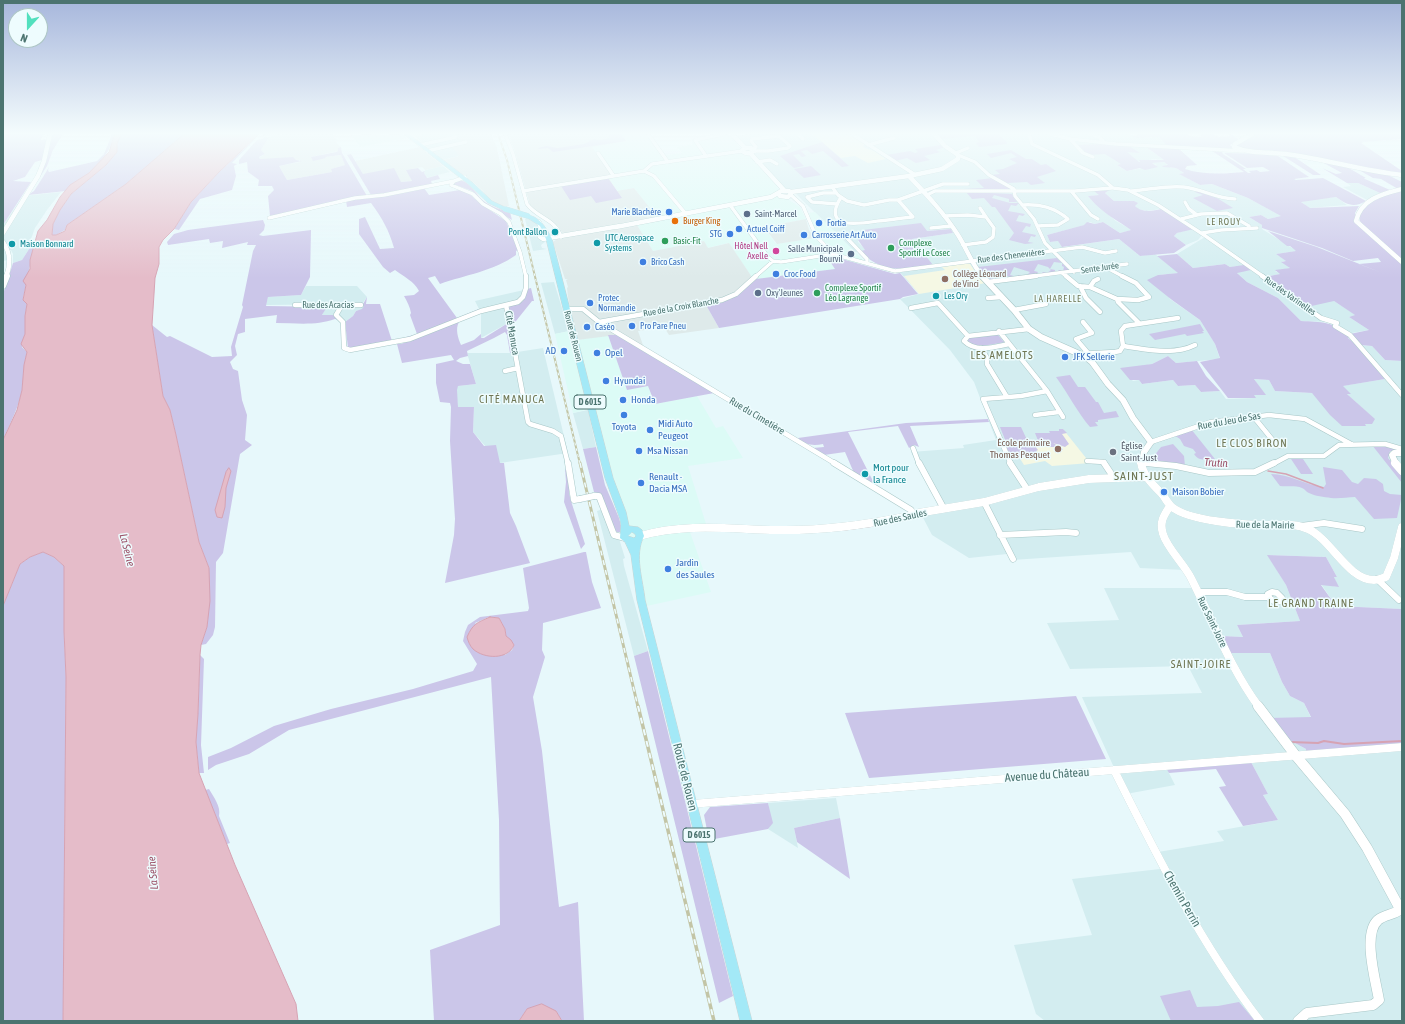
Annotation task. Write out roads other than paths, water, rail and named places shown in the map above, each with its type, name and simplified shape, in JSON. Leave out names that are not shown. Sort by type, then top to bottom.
[{"type":"main road","name":"Route de Rouen","points":[[468,182],[490,202],[505,210],[528,216],[539,222],[545,229],[549,239],[609,478],[622,511],[625,525],[632,535],[644,614],[746,1021]]},
{"type":"street","points":[[4,231],[34,182]]},
{"type":"street","points":[[269,218],[355,198],[384,195],[452,182],[454,186],[473,194],[483,204],[501,214],[509,222],[520,252],[526,277],[526,288],[521,300],[506,305]]},
{"type":"street","points":[[521,182],[529,207],[556,226],[561,237]]},
{"type":"street","points":[[523,191],[575,182]]},
{"type":"street","points":[[659,182],[686,214]]},
{"type":"street","points":[[775,182],[785,194],[801,205],[808,216],[816,236],[833,254]]},
{"type":"street","points":[[549,239],[663,219],[785,194],[868,182]]},
{"type":"street","points":[[915,182],[944,216],[972,261],[988,282],[1029,329],[1041,337],[1079,354],[1102,354],[1120,351],[1123,346],[1121,334],[1123,328],[1139,323],[1178,318]]},
{"type":"street","points":[[1001,182],[1014,189],[1014,192]]},
{"type":"street","points":[[1105,182],[1113,188]]},
{"type":"street","points":[[832,187],[841,197],[853,204],[860,205],[898,200],[943,184],[968,184]]},
{"type":"street","points":[[1102,188],[1109,185]]},
{"type":"street","points":[[927,195],[935,191],[963,190],[1014,192],[1046,190],[1084,191],[1102,188],[1128,190],[1182,187],[1191,188],[1218,198],[1235,200]]},
{"type":"street","points":[[1402,189],[1376,196],[1362,206],[1356,213],[1356,221],[1402,262]]},
{"type":"street","points":[[1128,190],[1158,205],[1203,234],[1221,230],[1257,228]]},
{"type":"street","points":[[1071,191],[1091,214],[1098,219]]},
{"type":"street","name":"Rue des Chenevières","points":[[1014,192],[1022,205],[1034,219],[1045,244],[1052,250]]},
{"type":"street","points":[[836,193],[823,193],[806,197],[812,202],[837,204]]},
{"type":"street","points":[[841,197],[834,212],[842,223],[851,224],[913,217],[898,200]]},
{"type":"street","points":[[1185,202],[1189,209],[1198,215]]},
{"type":"street","points":[[1022,205],[1039,204],[1062,214],[1068,220],[1065,223],[1053,226],[1037,226]]},
{"type":"street","points":[[730,206],[768,257],[773,261],[781,262],[833,254]]},
{"type":"street","points":[[963,245],[986,242],[993,237],[994,228],[980,208]]},
{"type":"street","points":[[1180,219],[1198,215],[1227,213],[1249,226]]},
{"type":"street","points":[[944,216],[968,215],[986,217]]},
{"type":"street","points":[[931,228],[951,226]]},
{"type":"street","name":"Rue des Varinelles","points":[[1203,234],[1321,318],[1337,323],[1335,326],[1350,335],[1402,395]]},
{"type":"street","points":[[848,235],[845,236],[867,259],[867,263]]},
{"type":"street","points":[[3,242],[10,252],[10,265],[3,286]]},
{"type":"street","points":[[1052,250],[1082,247],[1105,253],[1116,251]]},
{"type":"street","points":[[1052,250],[1074,272]]},
{"type":"street","name":"Rue des Chenevières","points":[[833,254],[895,271],[1052,250]]},
{"type":"street","name":"Rue de la Croix Blanche","points":[[599,322],[726,300],[736,294],[773,261]]},
{"type":"street","name":"Sente Jurée","points":[[988,282],[1107,268],[1127,264]]},
{"type":"street","points":[[1080,286],[1090,287],[1117,299],[1138,300],[1149,297],[1136,283],[1114,274],[1107,268]]},
{"type":"street","points":[[1062,273],[1080,286],[1086,298],[1100,312]]},
{"type":"street","points":[[1090,287],[1094,281],[1098,279]]},
{"type":"street","points":[[988,298],[1002,297]]},
{"type":"street","points":[[1117,299],[1139,323]]},
{"type":"street","points":[[911,308],[938,303],[968,336]]},
{"type":"street","points":[[1014,310],[1046,304]]},
{"type":"street","name":"Rue des Acacias","points":[[295,305],[361,305]]},
{"type":"street","name":"Cité Manuca","points":[[342,305],[336,315],[343,322],[344,348],[350,350],[410,339],[481,311],[506,305],[528,422],[561,436],[573,484],[574,500],[599,496],[612,532],[618,537],[632,535]]},
{"type":"street","points":[[566,309],[583,309],[599,322]]},
{"type":"street","name":"Rue du Cimetière","points":[[599,322],[892,497],[911,510],[912,514]]},
{"type":"street","points":[[1083,322],[1092,333],[1076,339],[1108,384],[1123,400],[1133,418],[1151,442],[1144,452],[1142,462],[1143,471],[1151,483],[1165,497],[1170,506]]},
{"type":"street","points":[[1009,344],[981,348],[972,347],[965,343],[964,339],[968,336],[999,331],[1029,329]]},
{"type":"street","points":[[999,331],[1047,391],[1063,417]]},
{"type":"street","points":[[1123,346],[1168,351],[1192,348],[1195,345]]},
{"type":"street","points":[[981,348],[987,358],[987,364],[1007,397]]},
{"type":"street","points":[[505,371],[518,368]]},
{"type":"street","points":[[1028,489],[1016,474],[1003,448],[983,399],[1047,391]]},
{"type":"street","points":[[1035,415],[1059,412]]},
{"type":"street","name":"Rue du Jeu de Sas","points":[[1151,442],[1211,422],[1269,415],[1305,419],[1351,444]]},
{"type":"street","points":[[1253,416],[1275,443],[1290,455]]},
{"type":"street","points":[[1142,462],[1176,466],[1209,473],[1255,472],[1261,471],[1283,457],[1290,455],[1321,457],[1327,455],[1334,447],[1351,444],[1385,444],[1402,449]]},
{"type":"street","points":[[913,448],[913,451],[944,509]]},
{"type":"street","points":[[1402,453],[1394,453],[1392,456],[1402,471]]},
{"type":"street","points":[[1087,462],[1104,462],[1114,478]]},
{"type":"street","name":"Rue des Saules","points":[[632,535],[693,527],[720,526],[773,530],[858,527],[909,516],[912,514],[984,502],[1028,489],[1089,479],[1146,477]]},
{"type":"street","points":[[984,502],[1013,559]]},
{"type":"street","name":"Rue de la Mairie","points":[[1170,506],[1199,518],[1230,524],[1301,526],[1310,523],[1326,522],[1362,529]]},
{"type":"street","name":"Rue Saint-Joire","points":[[1170,506],[1167,508],[1162,519],[1161,525],[1163,534],[1181,561],[1198,592],[1244,687],[1296,756],[1330,794],[1345,814],[1367,848],[1397,901],[1400,912]]},
{"type":"street","points":[[1301,526],[1317,534],[1347,567],[1355,573],[1364,577],[1377,579],[1386,577],[1400,544],[1402,527]]},
{"type":"street","points":[[1000,535],[1066,532],[1076,533]]},
{"type":"street","points":[[1377,579],[1399,600]]},
{"type":"street","points":[[1198,592],[1227,592],[1245,597],[1268,597]]},
{"type":"street","name":"Avenue du Château","points":[[691,804],[1402,747]]},
{"type":"street","name":"Chemin Perrin","points":[[1114,770],[1163,866],[1234,987],[1260,1021]]},
{"type":"street","points":[[1298,1021],[1307,1013],[1373,1005],[1379,1000],[1371,950],[1372,929],[1376,922],[1380,919],[1400,912]]},
{"type":"water","name":"La Seine","points":[[75,182],[86,182],[71,194],[60,210],[53,224],[52,235],[65,231],[67,225],[129,182],[210,182],[191,202],[174,229],[163,240],[159,247],[159,264],[155,278],[152,325],[163,396],[170,410],[199,542],[209,568],[210,601],[207,627],[201,645],[200,655],[196,742],[199,773],[235,865],[296,1004],[298,1021],[63,1021],[66,677],[64,566],[54,557],[43,552],[30,557],[20,564],[3,606],[3,440],[17,410],[22,390],[24,365],[27,352],[21,344],[25,334],[27,304],[23,300],[26,285],[23,281],[30,269],[30,260],[38,231],[47,220],[60,197],[70,185]]},
{"type":"water","points":[[229,468],[231,471],[226,488],[225,507],[222,518],[217,517],[215,510],[226,472]]},
{"type":"water","points":[[490,617],[499,618],[505,629],[506,636],[514,645],[507,653],[495,656],[483,655],[472,648],[467,639],[473,627]]},
{"type":"water","points":[[542,1004],[556,1011],[562,1021],[519,1021],[527,1009]]},
{"type":"waterway","name":"Trutin","points":[[1268,471],[1286,474],[1323,488]]},
{"type":"waterway","points":[[910,519],[921,517]]},
{"type":"waterway","points":[[843,530],[873,526]]},
{"type":"waterway","points":[[1290,742],[1318,743],[1324,741],[1344,744],[1402,741]]},
{"type":"railway","points":[[512,182],[580,464]]},
{"type":"railway","points":[[580,463],[638,707]]},
{"type":"railway","points":[[638,706],[714,1021]]},
{"type":"place","name":"Marie Blachère","points":[[669,212]]},
{"type":"place","name":"Saint-Marcel","points":[[747,214]]},
{"type":"place","name":"Burger King","points":[[675,221]]},
{"type":"place","name":"Fortia","points":[[819,223]]},
{"type":"place","name":"Actuel Coiff","points":[[739,229]]},
{"type":"place","name":"Pont Ballon","points":[[555,232]]},
{"type":"place","name":"STG","points":[[730,234]]},
{"type":"place","name":"Carrosserie Art Auto","points":[[804,235]]},
{"type":"place","name":"Basic-Fit","points":[[665,241]]},
{"type":"place","name":"UTC Aerospace Systems","points":[[597,243]]},
{"type":"place","name":"Maison Bonnard","points":[[12,244]]},
{"type":"place","name":"Complexe Sportif Le Cosec","points":[[891,248]]},
{"type":"place","name":"Hôtel Nell Axelle","points":[[776,251]]},
{"type":"place","name":"Salle Municipale Bourvil","points":[[851,254]]},
{"type":"place","name":"Brico Cash","points":[[643,262]]},
{"type":"place","name":"Croc Food","points":[[776,274]]},
{"type":"place","name":"Collège Léonard de Vinci","points":[[945,279]]},
{"type":"place","name":"Oxy'Jeunes","points":[[758,293]]},
{"type":"place","name":"Complexe Sportif Léo Lagrange","points":[[817,293]]},
{"type":"place","name":"Les Ory","points":[[936,296]]},
{"type":"place","name":"Protec Normandie","points":[[590,303]]},
{"type":"place","name":"Pro Pare Pneu","points":[[632,326]]},
{"type":"place","name":"Caséo","points":[[587,327]]},
{"type":"place","name":"AD","points":[[564,351]]},
{"type":"place","name":"Opel","points":[[597,353]]},
{"type":"place","name":"JFK Sellerie","points":[[1065,357]]},
{"type":"place","name":"Hyundai","points":[[606,381]]},
{"type":"place","name":"Honda","points":[[623,400]]},
{"type":"place","name":"Toyota","points":[[624,415]]},
{"type":"place","name":"Midi Auto Peugeot","points":[[650,430]]},
{"type":"place","name":"École primaire Thomas Pesquet","points":[[1058,449]]},
{"type":"place","name":"Msa Nissan","points":[[639,451]]},
{"type":"place","name":"Église Saint-Just","points":[[1113,452]]},
{"type":"place","name":"Mort pour la France","points":[[865,474]]},
{"type":"place","name":"Renault - Dacia MSA","points":[[641,483]]},
{"type":"place","name":"Maison Bobier","points":[[1164,492]]},
{"type":"place","name":"Jardin des Saules","points":[[668,569]]},
{"type":"district","name":"LE ROUY","points":[[1224,222]]},
{"type":"district","name":"LA HARELLE","points":[[1058,299]]},
{"type":"district","name":"LES AMELOTS","points":[[1002,356]]},
{"type":"district","name":"CITÉ MANUCA","points":[[512,400]]},
{"type":"district","name":"LE CLOS BIRON","points":[[1252,444]]},
{"type":"district","name":"SAINT-JUST","points":[[1144,476]]},
{"type":"district","name":"LE GRAND TRAINE","points":[[1311,604]]},
{"type":"district","name":"SAINT-JOIRE","points":[[1201,665]]}]
